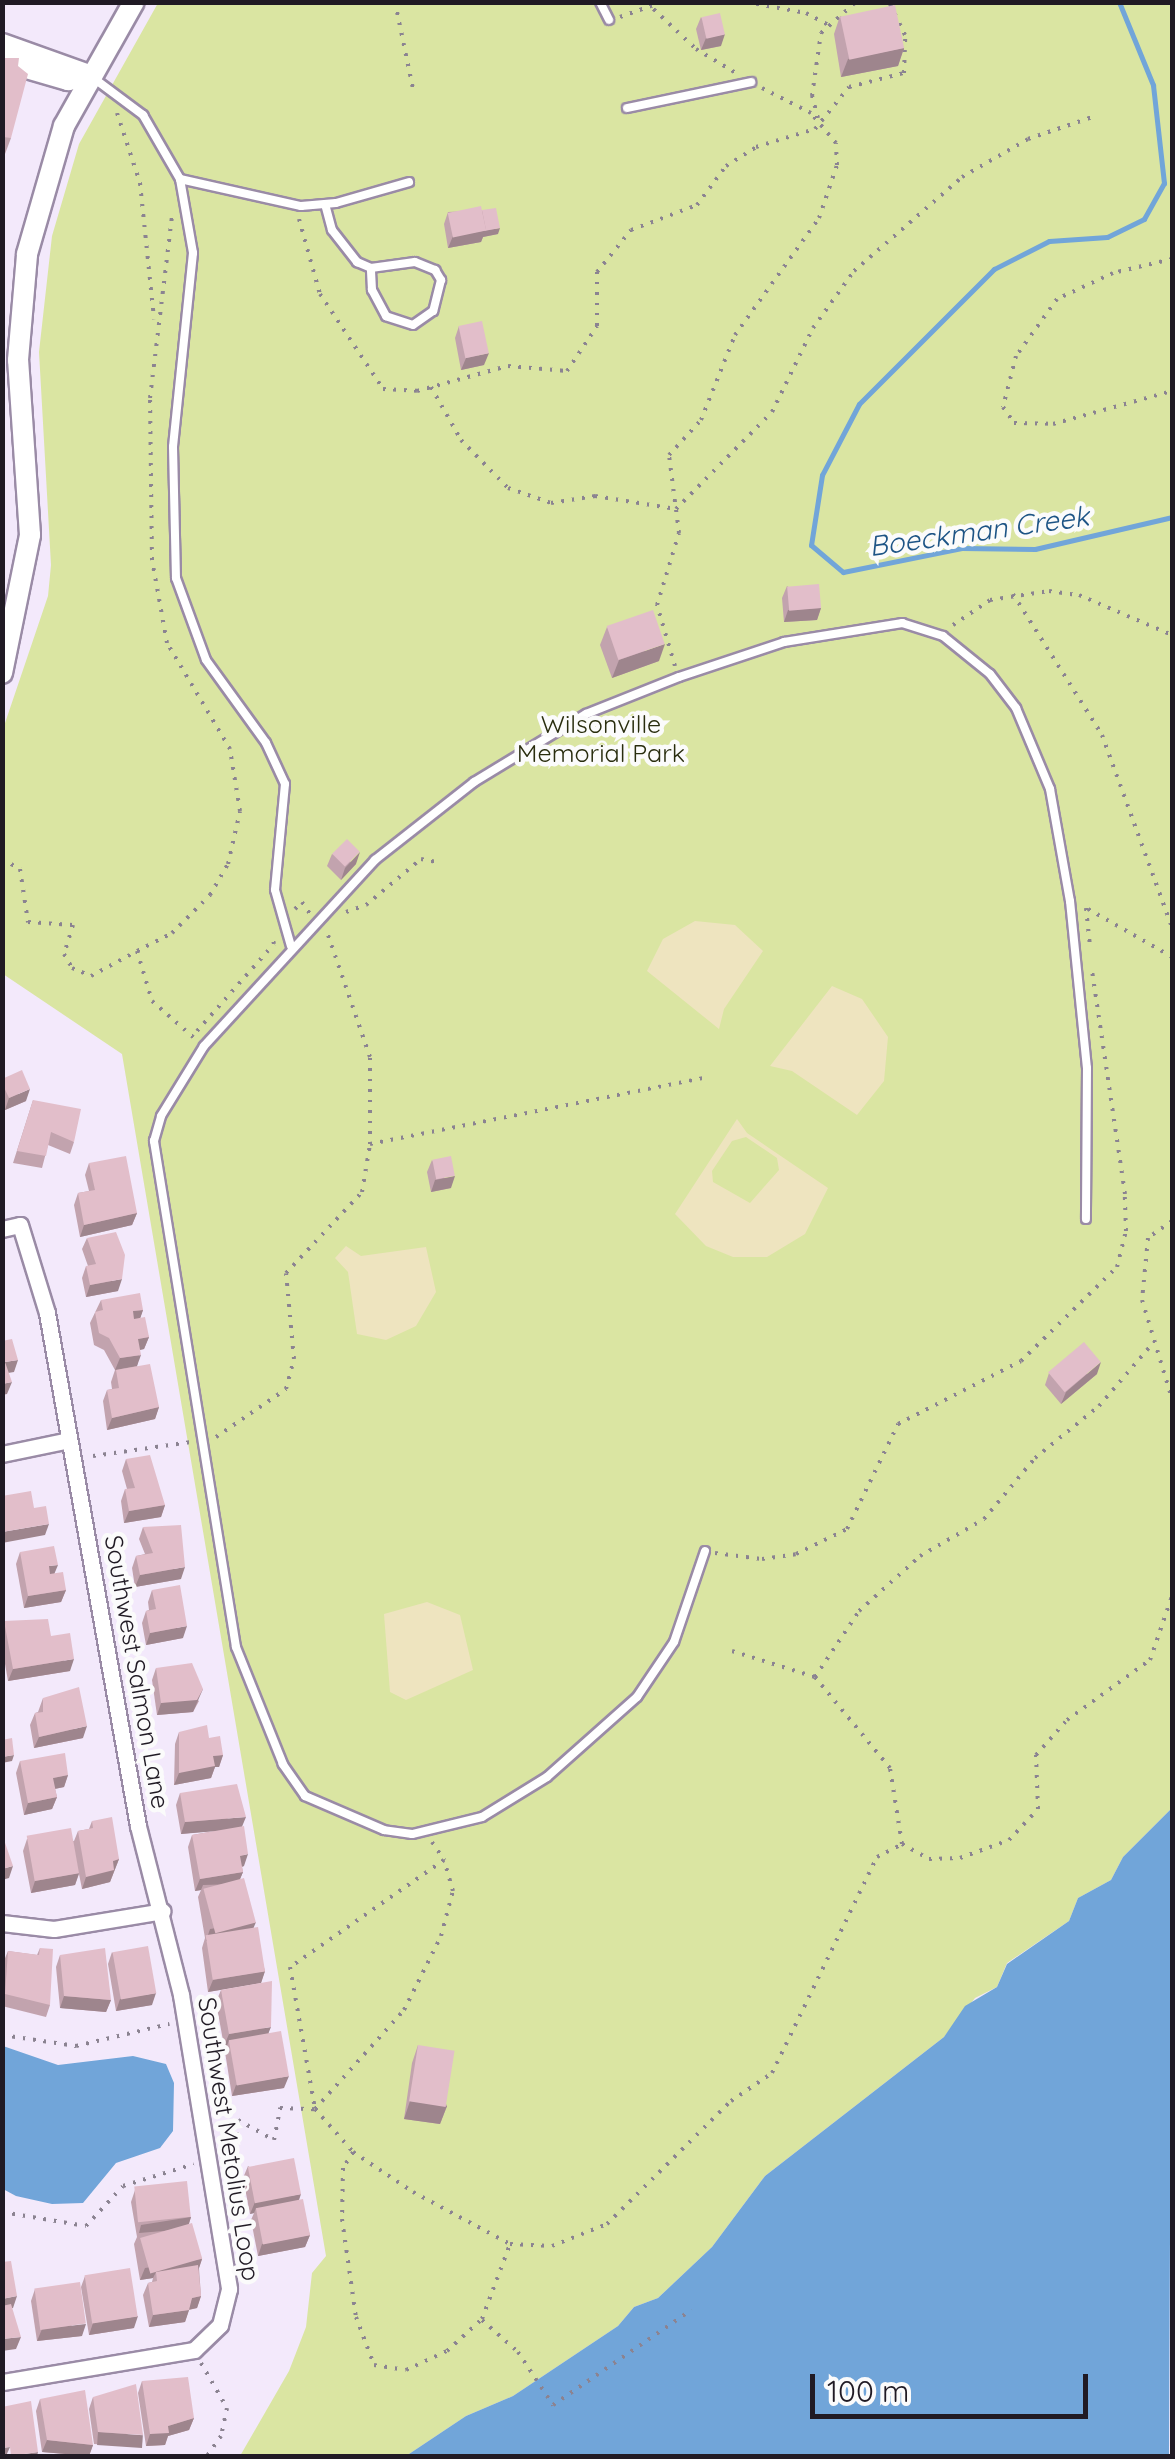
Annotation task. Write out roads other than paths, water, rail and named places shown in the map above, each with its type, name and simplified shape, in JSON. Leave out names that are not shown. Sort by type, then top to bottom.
[{"type":"street","points":[[2,674],[30,535],[18,360],[27,254],[56,148],[89,76],[134,2]]},
{"type":"street","points":[[2,44],[89,76]]},
{"type":"street","points":[[2,61],[68,80],[89,76]]},
{"type":"street","name":"Southwest Salmon Lane","points":[[2,1229],[20,1225],[47,1313],[138,1826],[163,1910]]},
{"type":"street","points":[[2,1454],[70,1440]]},
{"type":"street","points":[[2,1923],[54,1928],[163,1910]]},
{"type":"street","name":"Southwest Metolius Loop","points":[[2,2382],[184,2353],[220,2324],[229,2276],[186,2020],[163,1910]]},
{"type":"lane","points":[[600,2],[609,20]]},
{"type":"lane","points":[[89,76],[142,115],[180,179],[188,214],[193,276],[176,404],[176,578],[206,660],[266,742],[285,784],[275,890],[291,946]]},
{"type":"lane","points":[[627,108],[750,82]]},
{"type":"lane","points":[[180,179],[301,206],[325,204],[409,182]]},
{"type":"lane","points":[[325,204],[345,252],[371,268],[426,264],[441,280],[433,311],[412,325],[386,316],[372,290],[371,268]]},
{"type":"lane","points":[[705,1551],[674,1642],[604,1730],[548,1777],[482,1817],[425,1832],[346,1818],[305,1796],[283,1764],[236,1647],[154,1158],[162,1116],[204,1046],[314,920],[375,860],[474,782],[586,714],[679,677],[784,642],[902,623],[943,636],[990,674],[1016,708],[1050,790],[1070,900],[1087,1068],[1086,1219]]},
{"type":"water","points":[[1172,1808],[1169,2456],[406,2456],[466,2416],[513,2396],[618,2326],[634,2307],[658,2298],[712,2247],[765,2176],[944,2037],[965,2006],[997,1987],[1007,1964],[1069,1921],[1078,1898],[1111,1880],[1123,1857]]},
{"type":"water","points":[[3,2046],[58,2065],[133,2056],[166,2064],[174,2083],[173,2131],[160,2148],[116,2163],[83,2203],[52,2204],[16,2196],[3,2189]]},
{"type":"waterway","name":"Boeckman Creek","points":[[1119,2],[1153,85],[1164,183],[1144,219],[1107,237],[1049,241],[994,269],[859,404],[822,475],[811,545],[843,572],[962,548],[1035,549],[1172,517]]},
{"type":"park label","name":"Wilsonville Memorial Park","points":[[601,740]]}]
